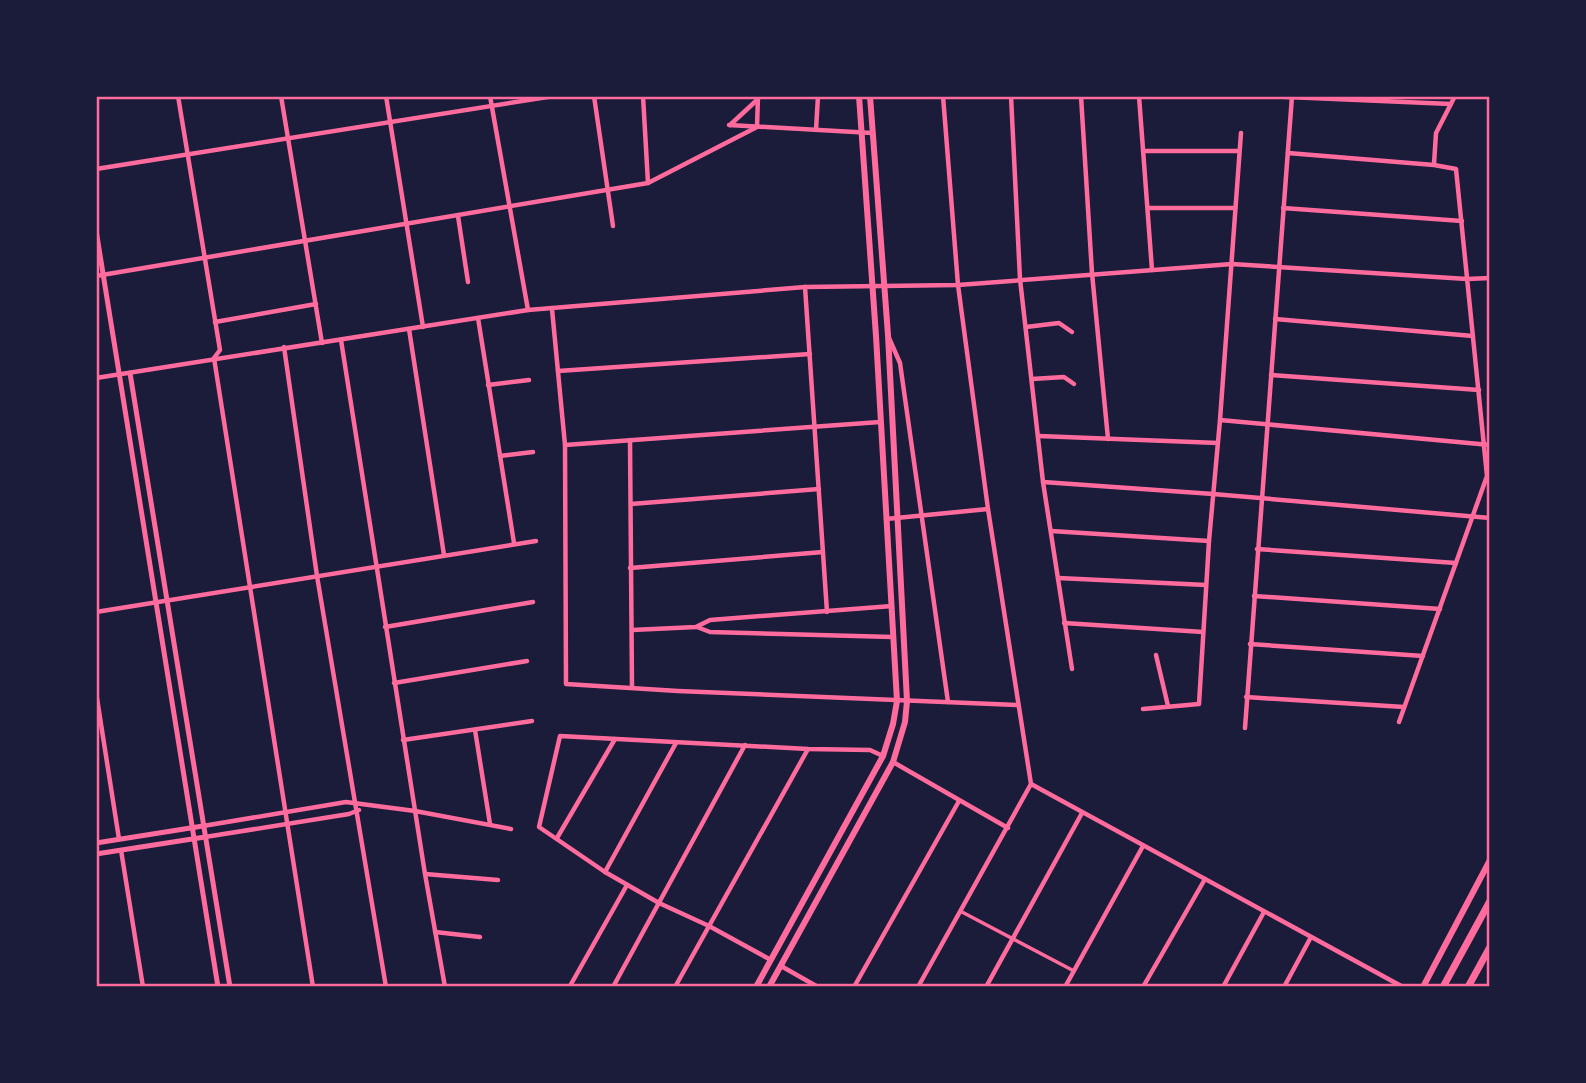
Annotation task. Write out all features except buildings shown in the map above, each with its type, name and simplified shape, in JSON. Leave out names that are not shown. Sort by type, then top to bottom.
[{"type":"highway","points":[[1443,987],[1490,901]]},
{"type":"highway","points":[[1468,987],[1490,947]]},
{"type":"main road","points":[[756,987],[883,756],[897,701],[859,96]]},
{"type":"main road","points":[[769,987],[893,762],[905,722],[907,701],[888,335],[870,96]]},
{"type":"main road","points":[[866,205],[877,204]]},
{"type":"main road","points":[[1423,987],[1490,860]]},
{"type":"main road","points":[[797,912],[807,918]]},
{"type":"street","points":[[178,96],[220,350],[214,358],[313,987]]},
{"type":"street","points":[[281,96],[322,343]]},
{"type":"street","points":[[386,96],[424,327]]},
{"type":"street","points":[[490,96],[528,310]]},
{"type":"street","points":[[96,169],[554,96]]},
{"type":"street","points":[[594,96],[613,226]]},
{"type":"street","points":[[643,96],[648,183]]},
{"type":"street","points":[[816,130],[818,96]]},
{"type":"street","points":[[918,987],[1031,784],[988,509],[958,285],[943,96]]},
{"type":"street","points":[[1011,96],[1020,279],[1044,482],[1072,669]]},
{"type":"street","points":[[1081,96],[1092,273],[1108,439]]},
{"type":"street","points":[[1139,96],[1152,270]]},
{"type":"street","points":[[1264,96],[1451,104]]},
{"type":"street","points":[[1434,164],[1436,133],[1455,96]]},
{"type":"street","points":[[1245,728],[1292,97]]},
{"type":"street","points":[[757,127],[758,98]]},
{"type":"street","points":[[758,98],[729,125],[872,133]]},
{"type":"street","points":[[96,276],[648,183],[757,127]]},
{"type":"street","points":[[1143,709],[1199,704],[1241,133]]},
{"type":"street","points":[[1143,151],[1239,151]]},
{"type":"street","points":[[1288,153],[1434,164],[1456,169],[1487,445],[1488,477],[1399,722]]},
{"type":"street","points":[[1148,208],[1235,208]]},
{"type":"street","points":[[1283,208],[1462,221]]},
{"type":"street","points":[[458,216],[468,282]]},
{"type":"street","points":[[96,230],[218,987]]},
{"type":"street","points":[[96,378],[528,310],[805,287],[958,285],[1232,264],[1489,279]]},
{"type":"street","points":[[805,287],[827,612]]},
{"type":"street","points":[[215,322],[316,304]]},
{"type":"street","points":[[552,309],[565,445],[566,684],[1017,705]]},
{"type":"street","points":[[478,318],[514,544]]},
{"type":"street","points":[[1275,319],[1473,336]]},
{"type":"street","points":[[1026,327],[1059,323],[1072,332]]},
{"type":"street","points":[[409,329],[444,555]]},
{"type":"street","points":[[888,335],[900,363],[948,702]]},
{"type":"street","points":[[341,340],[375,566],[445,987]]},
{"type":"street","points":[[284,347],[317,576],[386,987]]},
{"type":"street","points":[[558,371],[810,354]]},
{"type":"street","points":[[130,373],[230,987]]},
{"type":"street","points":[[1271,375],[1479,390]]},
{"type":"street","points":[[1032,379],[1064,377],[1074,384]]},
{"type":"street","points":[[488,385],[529,380]]},
{"type":"street","points":[[1220,420],[1487,445]]},
{"type":"street","points":[[565,445],[880,422]]},
{"type":"street","points":[[1040,436],[1218,443]]},
{"type":"street","points":[[629,440],[632,687]]},
{"type":"street","points":[[500,456],[533,452]]},
{"type":"street","points":[[1044,482],[1490,518]]},
{"type":"street","points":[[631,504],[818,489]]},
{"type":"street","points":[[886,519],[988,509]]},
{"type":"street","points":[[1051,531],[1209,541]]},
{"type":"street","points":[[96,612],[536,541]]},
{"type":"street","points":[[1258,549],[1456,563]]},
{"type":"street","points":[[630,568],[823,552]]},
{"type":"street","points":[[1058,578],[1206,585]]},
{"type":"street","points":[[1254,596],[1440,609]]},
{"type":"street","points":[[385,627],[533,602]]},
{"type":"street","points":[[632,630],[696,626],[710,620],[892,606]]},
{"type":"street","points":[[1064,623],[1203,632]]},
{"type":"street","points":[[696,626],[710,632],[894,637]]},
{"type":"street","points":[[1250,644],[1423,656]]},
{"type":"street","points":[[1156,654],[1168,706]]},
{"type":"street","points":[[394,683],[527,662]]},
{"type":"street","points":[[96,692],[119,839]]},
{"type":"street","points":[[1246,697],[1404,707]]},
{"type":"street","points":[[403,740],[532,721]]},
{"type":"street","points":[[475,730],[490,824]]},
{"type":"street","points":[[771,960],[627,885],[539,827],[560,736],[870,750],[883,756]]},
{"type":"street","points":[[557,838],[615,739]]},
{"type":"street","points":[[605,872],[676,743]]},
{"type":"street","points":[[613,987],[745,745]]},
{"type":"street","points":[[675,987],[808,749]]},
{"type":"street","points":[[893,762],[1008,828]]},
{"type":"street","points":[[1031,784],[1403,987]]},
{"type":"street","points":[[854,987],[959,801]]},
{"type":"street","points":[[96,843],[346,802],[415,811],[510,829]]},
{"type":"street","points":[[96,854],[287,824],[358,811],[366,806]]},
{"type":"street","points":[[986,987],[1082,813]]},
{"type":"street","points":[[1065,987],[1143,846]]},
{"type":"street","points":[[121,850],[143,987]]},
{"type":"street","points":[[425,874],[498,880]]},
{"type":"street","points":[[1143,987],[1205,879]]},
{"type":"street","points":[[570,986],[627,885]]},
{"type":"street","points":[[962,912],[1074,971]]},
{"type":"street","points":[[1223,987],[1264,912]]},
{"type":"street","points":[[435,932],[480,937]]},
{"type":"street","points":[[1284,987],[1311,937]]},
{"type":"street","points":[[212,948],[224,946]]},
{"type":"street","points":[[780,966],[818,987]]}]
